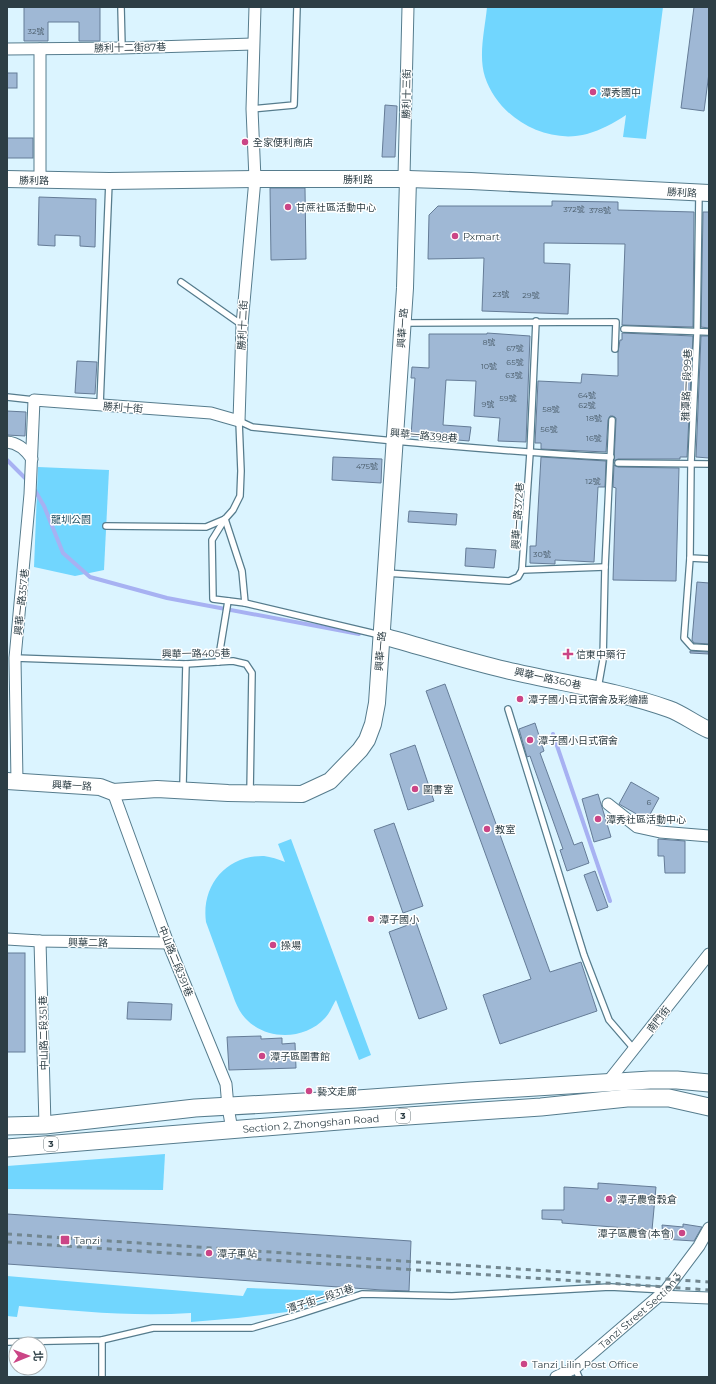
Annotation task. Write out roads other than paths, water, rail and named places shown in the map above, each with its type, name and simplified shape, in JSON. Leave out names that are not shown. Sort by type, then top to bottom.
[{"type":"main road","name":"Section 2, Zhongshan Road","points":[[7,1126],[45,1125],[195,1108],[650,1080],[677,1080],[709,1084]]},
{"type":"main road","name":"Section 2, Zhongshan Road","points":[[7,1148],[372,1118],[541,1107],[627,1098],[669,1098],[709,1107]]},
{"type":"street","name":"勝利十二街","points":[[239,421],[242,325],[255,179],[252,109],[255,7]]},
{"type":"street","name":"勝利十三街","points":[[408,7],[404,176],[408,179]]},
{"type":"street","name":"勝利十二街87巷","points":[[7,49],[122,48],[253,44]]},
{"type":"street","points":[[40,49],[40,180]]},
{"type":"street","name":"勝利路","points":[[7,179],[109,181],[408,179],[704,192]]},
{"type":"street","name":"興華一路","points":[[12,782],[100,787],[113,792],[157,789],[302,794],[330,781],[360,750],[373,724],[377,703],[405,288],[408,179]]},
{"type":"street","points":[[32,459],[34,400]]},
{"type":"street","name":"勝利十街","points":[[34,400],[211,413],[239,421]]},
{"type":"street","points":[[7,442],[13,443],[25,449],[32,459]]},
{"type":"street","name":"興華一路357巷","points":[[12,782],[15,658],[32,478],[32,459]]},
{"type":"street","name":"興華一路360巷","points":[[382,636],[506,670],[598,688],[630,696],[671,709],[709,730]]},
{"type":"street","name":"中山路二段391巷","points":[[113,792],[168,943],[226,1084],[232,1130]]},
{"type":"street","points":[[608,804],[637,826],[660,832],[709,836]]},
{"type":"street","name":"興華二路","points":[[7,939],[168,943]]},
{"type":"street","name":"中山路二段351巷","points":[[40,941],[45,1125]]},
{"type":"street","name":"南門街","points":[[607,1083],[709,954]]},
{"type":"street","name":"Tanzi Street Section 3","points":[[556,1377],[577,1372],[662,1293],[695,1251],[709,1228]]},
{"type":"street","points":[[662,1293],[709,1298]]},
{"type":"lane","points":[[121,7],[122,48]]},
{"type":"lane","points":[[252,109],[294,106],[297,7]]},
{"type":"lane","points":[[100,405],[109,181]]},
{"type":"lane","name":"雅潭路一段99巷","points":[[704,192],[691,463],[690,558],[684,638],[692,647],[709,648]]},
{"type":"lane","points":[[180,282],[242,325]]},
{"type":"lane","points":[[402,323],[536,321],[616,322],[615,349]]},
{"type":"lane","name":"興華一路372巷","points":[[522,570],[530,453],[536,321]]},
{"type":"lane","points":[[624,329],[709,332]]},
{"type":"lane","name":"勝利十街","points":[[7,397],[34,400]]},
{"type":"lane","points":[[598,688],[603,660],[612,420]]},
{"type":"lane","name":"興華一路398巷","points":[[239,421],[252,427],[394,441],[530,453],[610,457]]},
{"type":"lane","name":"勝利十二街","points":[[228,604],[213,599],[212,540],[225,519],[234,510],[240,496],[239,421]]},
{"type":"lane","points":[[618,463],[709,464]]},
{"type":"lane","points":[[106,526],[206,527],[225,519],[242,571],[245,603]]},
{"type":"lane","points":[[690,558],[709,559]]},
{"type":"lane","points":[[386,573],[509,581],[518,577],[522,570],[606,567]]},
{"type":"lane","points":[[218,662],[228,604],[245,603],[382,636]]},
{"type":"lane","name":"興華一路405巷","points":[[15,658],[186,664],[233,660],[246,664],[252,673],[250,793]]},
{"type":"lane","points":[[183,785],[186,664]]},
{"type":"lane","points":[[508,709],[584,955],[609,1020],[634,1049]]},
{"type":"lane","name":"潭子街一段31巷","points":[[7,1342],[102,1340],[153,1328],[252,1328],[362,1294],[452,1296],[610,1287],[662,1293]]},
{"type":"lane","points":[[102,1340],[102,1377]]},
{"type":"waterway","points":[[7,460],[29,482]]},
{"type":"waterway","points":[[33,487],[44,506],[63,553],[90,577],[167,598],[359,634]]},
{"type":"waterway","points":[[553,734],[610,901]]},
{"type":"railway","points":[[7,1234],[709,1282]]},
{"type":"railway","points":[[7,1242],[709,1290]]},
{"type":"place","name":"潭秀國中","points":[[593,92]]},
{"type":"place","name":"全家便利商店","points":[[245,142]]},
{"type":"place","name":"甘蔗社區活動中心","points":[[288,207]]},
{"type":"place","name":"Pxmart","points":[[455,236]]},
{"type":"place","name":"信東中藥行","points":[[568,654]]},
{"type":"place","name":"潭子國小日式宿舍及彩繪牆","points":[[520,699]]},
{"type":"place","name":"潭子國小日式宿舍","points":[[530,740]]},
{"type":"place","name":"圖書室","points":[[415,789]]},
{"type":"place","name":"潭秀社區活動中心","points":[[598,819]]},
{"type":"place","name":"教室","points":[[487,829]]},
{"type":"place","name":"潭子國小","points":[[371,919]]},
{"type":"place","name":"操場","points":[[273,945]]},
{"type":"place","name":"潭子區圖書館","points":[[262,1056]]},
{"type":"place","name":"藝文走廊","points":[[309,1091]]},
{"type":"place","name":"潭子農會穀倉","points":[[609,1199]]},
{"type":"place","name":"潭子區農會(本會)","points":[[682,1233]]},
{"type":"place","name":"Tanzi","points":[[65,1240]]},
{"type":"place","name":"潭子車站","points":[[209,1253]]},
{"type":"place","name":"Tanzi Lilin Post Office","points":[[524,1364]]},
{"type":"park label","name":"龍圳公園","points":[[71,519]]}]
